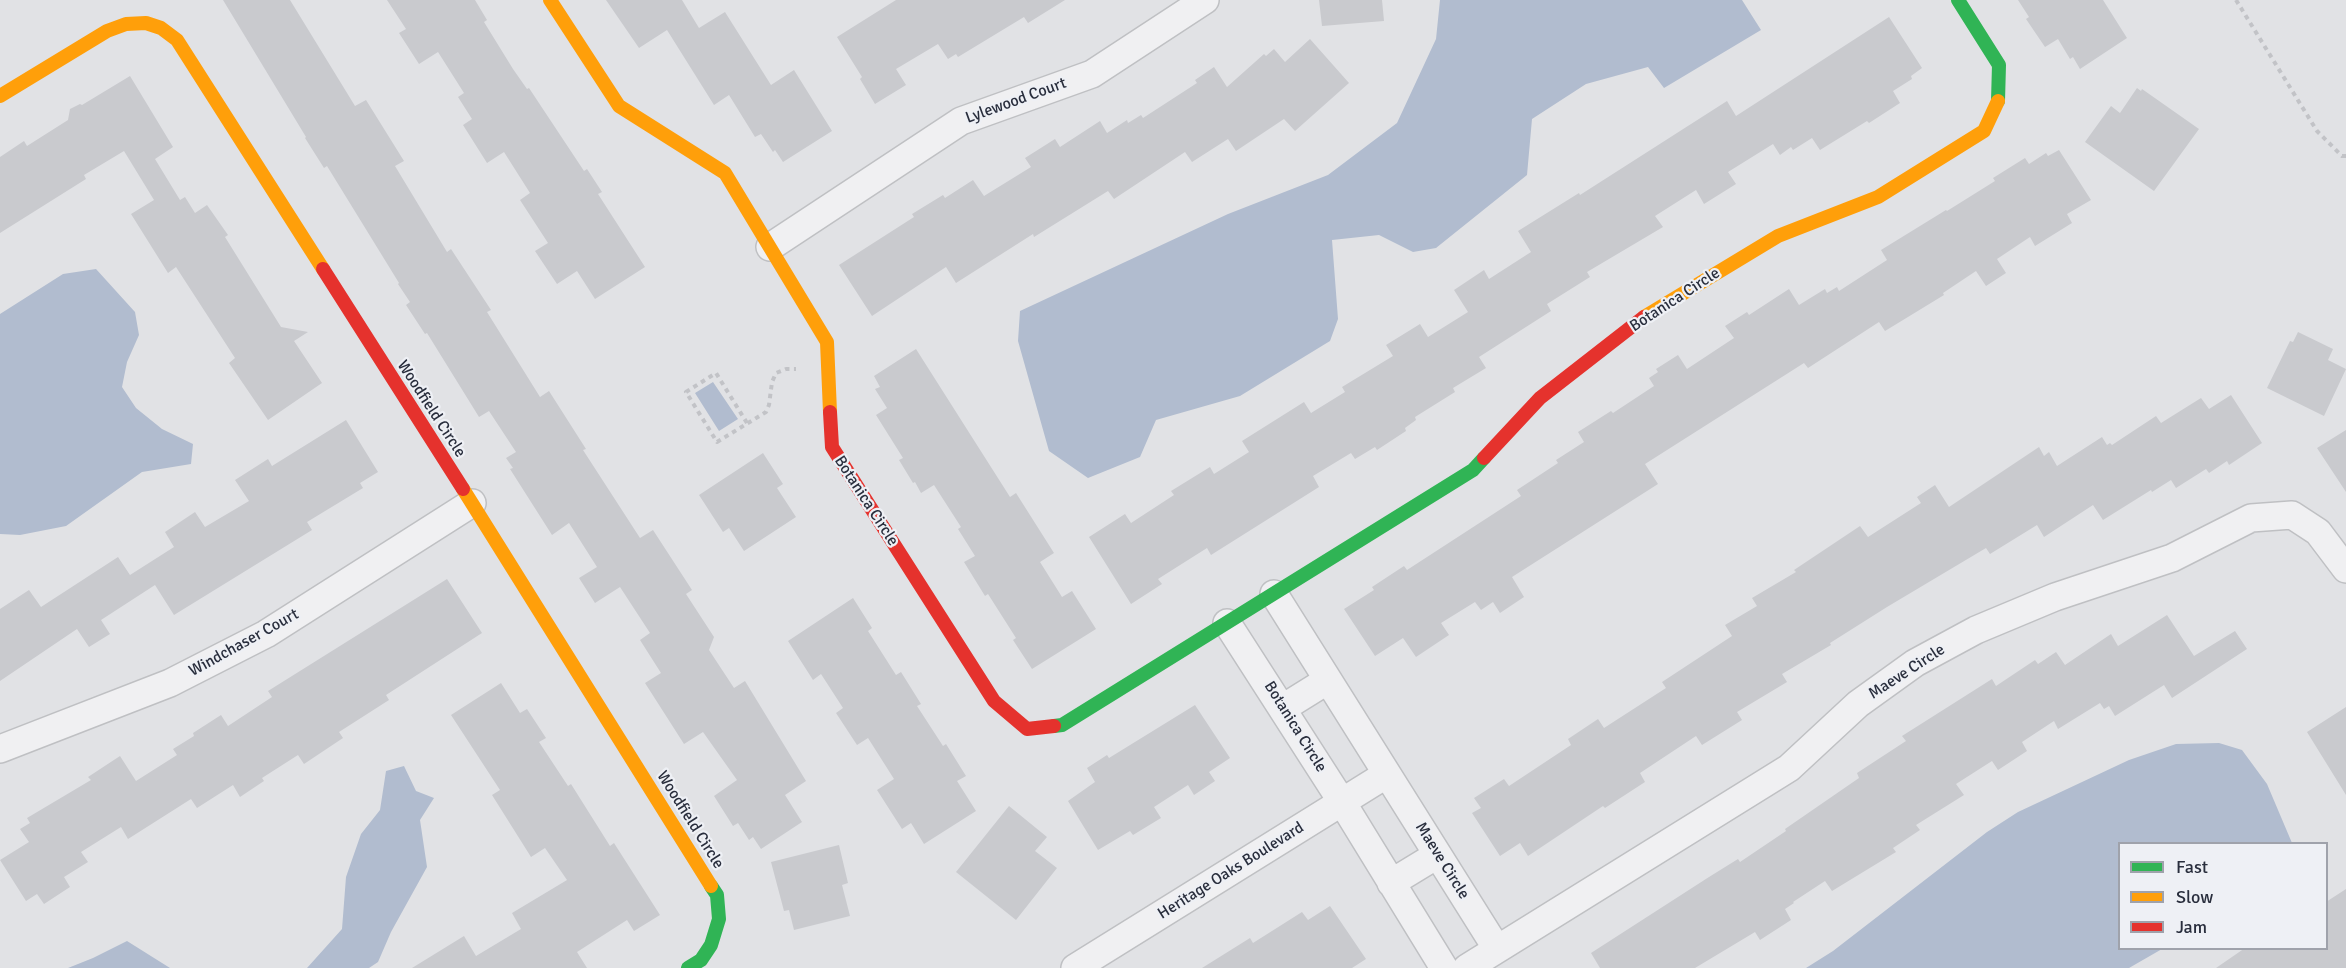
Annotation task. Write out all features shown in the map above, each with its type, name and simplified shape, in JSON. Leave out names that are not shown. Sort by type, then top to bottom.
[{"type":"street","name":"Botanica Circle","points":[[550,0],[619,106],[725,173],[827,342],[832,447],[994,701],[1027,729],[1062,725],[1473,470],[1540,398],[1655,309],[1778,236],[1878,197],[1984,131],[1999,98],[1999,65],[1958,0]]},
{"type":"street","name":"Lylewood Court","points":[[770,247],[961,121],[1092,74],[1205,0]]},
{"type":"street","name":"Woodfield Circle","points":[[0,96],[107,31],[126,24],[146,23],[161,28],[177,40],[472,503],[717,895],[719,919],[711,945],[701,960],[688,968]]},
{"type":"street","name":"Windchaser Court","points":[[0,749],[170,683],[266,634],[472,503]]},
{"type":"street","name":"Maeve Circle","points":[[1467,968],[1789,768],[1858,704],[1915,663],[1976,630],[2055,597],[2172,558],[2251,518],[2292,515],[2318,532],[2346,569]]},
{"type":"street","points":[[1274,594],[1387,774]]},
{"type":"street","name":"Botanica Circle","points":[[1227,623],[1342,802]]},
{"type":"street","points":[[1283,708],[1328,680]]},
{"type":"street","name":"Maeve Circle","points":[[1387,774],[1497,949]]},
{"type":"street","name":"Heritage Oaks Boulevard","points":[[1075,968],[1387,774]]},
{"type":"street","points":[[1342,802],[1444,968]]},
{"type":"street","points":[[1391,883],[1437,855]]},
{"type":"path","points":[[2236,0],[2317,131],[2342,156],[2346,156]]},
{"type":"path","points":[[747,423],[716,373],[686,392],[717,442],[766,412],[776,373],[786,369],[795,369]]},
{"type":"water","points":[[1440,0],[1742,0],[1761,30],[1664,88],[1648,67],[1586,84],[1532,119],[1527,175],[1436,248],[1413,252],[1379,235],[1332,240],[1338,319],[1330,341],[1240,396],[1156,420],[1140,457],[1088,478],[1049,451],[1018,341],[1020,311],[1228,214],[1328,175],[1397,123],[1436,39]]},
{"type":"water","points":[[96,269],[135,312],[139,335],[127,362],[122,387],[136,408],[162,429],[193,444],[191,464],[142,472],[66,526],[20,535],[0,534],[0,314],[63,274]]},
{"type":"water","points":[[713,382],[738,419],[719,431],[695,393]]},
{"type":"water","points":[[2219,743],[2242,750],[2267,784],[2292,842],[2118,842],[2118,950],[2160,950],[2129,968],[1806,968],[1833,951],[1987,832],[2018,812],[2129,760],[2176,744]]},
{"type":"water","points":[[404,766],[416,791],[434,798],[420,820],[427,867],[391,932],[378,962],[369,968],[307,968],[342,929],[346,877],[361,834],[380,810],[386,771]]},
{"type":"water","points":[[127,941],[170,968],[68,968],[93,958]]},
{"type":"building","points":[[223,0],[290,0],[355,106],[366,100],[404,161],[395,166],[447,252],[451,249],[491,310],[487,312],[540,397],[549,391],[586,449],[583,450],[640,538],[653,530],[692,590],[686,594],[714,637],[709,650],[734,688],[745,681],[806,781],[785,795],[802,822],[761,849],[753,837],[749,840],[738,823],[733,826],[714,796],[737,780],[703,732],[684,744],[645,683],[661,673],[640,640],[650,633],[620,587],[595,603],[579,578],[597,567],[569,523],[552,535],[510,469],[513,468],[506,458],[516,452],[489,411],[479,417],[427,333],[425,334],[406,305],[410,302],[399,283],[327,166],[324,168],[305,138]]},
{"type":"building","points":[[387,0],[475,0],[487,20],[484,22],[513,69],[527,89],[529,88],[584,171],[587,169],[602,192],[598,194],[645,267],[595,299],[577,271],[557,284],[535,251],[548,243],[520,200],[530,193],[504,152],[487,163],[463,125],[472,119],[458,97],[464,93],[438,52],[419,64],[399,33],[406,29]]},
{"type":"building","points":[[606,0],[682,0],[699,28],[725,12],[771,85],[794,70],[832,131],[783,162],[761,134],[755,137],[729,95],[714,105],[667,30],[639,48]]},
{"type":"building","points":[[896,0],[1065,0],[1028,23],[1024,17],[958,57],[956,54],[948,59],[938,44],[896,69],[906,85],[875,104],[860,79],[862,77],[837,37]]},
{"type":"building","points":[[1319,0],[1382,0],[1384,21],[1322,26]]},
{"type":"building","points":[[2018,0],[2103,0],[2127,38],[2080,69],[2073,57],[2070,59],[2058,39],[2045,47],[2026,19],[2029,17]]},
{"type":"building","points":[[1889,17],[1922,68],[1911,76],[1912,79],[1893,91],[1900,103],[1820,150],[1812,138],[1793,150],[1791,147],[1780,155],[1773,144],[1728,172],[1736,184],[1704,204],[1696,190],[1655,216],[1663,227],[1587,272],[1590,277],[1547,304],[1551,311],[1479,357],[1486,368],[1453,388],[1455,392],[1415,417],[1416,420],[1405,428],[1406,431],[1377,450],[1375,447],[1355,459],[1351,453],[1313,476],[1319,487],[1211,555],[1207,548],[1158,579],[1162,584],[1131,604],[1089,537],[1125,514],[1131,523],[1174,495],[1171,491],[1210,467],[1214,474],[1249,452],[1242,441],[1304,402],[1311,413],[1345,392],[1342,387],[1393,356],[1386,345],[1420,324],[1428,337],[1468,312],[1454,290],[1484,270],[1489,279],[1531,252],[1518,231],[1579,193],[1580,195],[1727,101],[1736,116]]},
{"type":"building","points":[[1310,39],[1349,83],[1295,131],[1284,119],[1236,151],[1228,139],[1192,162],[1185,152],[1114,199],[1108,191],[1034,237],[1033,234],[956,283],[946,267],[872,316],[839,265],[914,217],[912,214],[943,195],[945,198],[973,180],[984,196],[1031,167],[1025,158],[1055,139],[1060,147],[1100,121],[1107,133],[1127,120],[1128,123],[1141,115],[1143,118],[1197,83],[1195,80],[1214,67],[1227,87],[1264,54],[1266,56],[1274,49],[1285,62]]},
{"type":"building","points":[[130,76],[173,147],[155,159],[180,200],[185,197],[195,213],[207,205],[228,235],[225,237],[281,327],[308,332],[294,341],[322,383],[268,420],[229,363],[235,358],[176,267],[168,273],[131,214],[154,200],[124,151],[84,175],[86,179],[0,233],[0,157],[24,141],[27,146],[68,120],[70,109],[82,105]]},
{"type":"building","points":[[2137,88],[2141,91],[2142,89],[2199,129],[2154,191],[2085,142],[2111,106],[2120,113]]},
{"type":"building","points":[[2059,150],[2091,200],[2067,214],[2072,223],[2035,246],[2030,237],[1997,259],[2006,273],[1986,286],[1976,271],[1943,293],[1944,295],[1885,331],[1879,322],[1808,368],[1804,363],[1645,464],[1658,484],[1512,577],[1524,597],[1500,613],[1493,602],[1481,610],[1475,602],[1441,623],[1449,635],[1416,657],[1403,638],[1375,656],[1344,609],[1374,590],[1372,587],[1404,566],[1407,570],[1521,496],[1517,490],[1558,463],[1556,460],[1584,442],[1578,432],[1611,411],[1613,413],[1654,386],[1649,378],[1658,372],[1656,369],[1678,355],[1687,369],[1734,338],[1725,326],[1747,312],[1749,315],[1789,289],[1799,305],[1825,289],[1827,293],[1837,287],[1839,291],[1887,260],[1881,250],[1995,181],[1993,178],[2025,158],[2029,164],[2046,153],[2048,156]]},
{"type":"building","points":[[2298,332],[2333,349],[2328,360],[2346,369],[2324,416],[2267,388],[2290,341],[2293,342]]},
{"type":"building","points":[[916,349],[1010,497],[1016,493],[1054,553],[1040,562],[1062,597],[1072,591],[1096,629],[1032,669],[1013,640],[1016,638],[988,594],[985,596],[964,562],[975,556],[958,529],[961,527],[934,485],[921,493],[915,482],[913,483],[899,460],[903,458],[876,415],[887,408],[875,389],[880,387],[874,376]]},
{"type":"building","points":[[2231,395],[2262,443],[2229,465],[2227,461],[2209,473],[2206,469],[2176,488],[2171,480],[2103,520],[2093,505],[2044,537],[2037,525],[1990,554],[1986,548],[1887,607],[1830,643],[1831,645],[1782,674],[1787,682],[1737,712],[1742,720],[1702,745],[1696,736],[1640,773],[1645,782],[1605,808],[1603,806],[1528,856],[1520,843],[1500,856],[1472,813],[1481,808],[1474,798],[1504,779],[1509,786],[1571,745],[1568,739],[1598,719],[1604,728],[1666,688],[1662,682],[1732,636],[1725,625],[1757,606],[1752,598],[1796,572],[1794,570],[1860,526],[1868,537],[1921,503],[1917,497],[1935,485],[1949,507],[2039,447],[2044,456],[2049,452],[2057,466],[2102,437],[2107,445],[2110,443],[2112,445],[2156,416],[2161,423],[2201,398],[2209,409]]},
{"type":"building","points":[[346,420],[378,472],[360,483],[363,488],[307,522],[312,530],[174,615],[155,585],[101,620],[110,634],[89,647],[77,629],[0,681],[0,609],[29,590],[41,607],[118,557],[130,575],[174,547],[165,532],[195,512],[205,527],[249,501],[235,480],[268,459],[272,466]]},
{"type":"building","points":[[2346,430],[2346,492],[2317,448]]},
{"type":"building","points":[[763,453],[783,484],[777,488],[796,517],[744,551],[729,528],[723,532],[699,495]]},
{"type":"building","points":[[447,579],[482,633],[386,695],[389,700],[339,732],[343,738],[304,764],[298,755],[262,778],[264,781],[240,797],[233,785],[197,808],[191,799],[128,839],[121,827],[81,852],[88,862],[64,877],[70,887],[44,904],[37,894],[26,901],[0,860],[29,842],[20,829],[30,823],[27,818],[91,780],[88,777],[120,756],[136,781],[177,755],[173,749],[194,736],[193,733],[221,715],[228,726],[272,697],[268,691]]},
{"type":"building","points":[[853,598],[872,628],[868,631],[896,675],[901,672],[921,704],[917,706],[943,746],[946,744],[966,776],[957,781],[976,811],[924,844],[911,823],[902,829],[877,790],[894,779],[868,738],[857,745],[836,713],[843,708],[821,674],[813,680],[788,641]]},
{"type":"building","points":[[2167,615],[2194,656],[2235,631],[2247,649],[2172,698],[2164,685],[2115,716],[2109,706],[2104,709],[2100,703],[2058,729],[2054,721],[2022,742],[2027,751],[1998,770],[1992,761],[1956,784],[1964,795],[1916,825],[1920,830],[1893,848],[1896,852],[1832,891],[1825,881],[1793,902],[1785,909],[1791,920],[1760,940],[1755,932],[1695,968],[1600,968],[1591,953],[1738,859],[1740,862],[1786,831],[1785,829],[1859,778],[1857,773],[1906,741],[1902,736],[1992,679],[1996,686],[2035,660],[2038,664],[2056,652],[2065,665],[2111,634],[2118,646]]},
{"type":"building","points":[[501,683],[520,713],[527,709],[546,738],[539,742],[568,786],[571,784],[610,846],[614,843],[660,915],[634,931],[627,920],[577,952],[587,968],[412,968],[464,936],[476,956],[521,929],[512,913],[567,880],[545,848],[531,857],[492,795],[500,790],[451,715]]},
{"type":"building","points":[[1195,705],[1230,758],[1209,772],[1215,781],[1194,795],[1188,785],[1154,807],[1161,818],[1133,835],[1130,831],[1098,850],[1068,801],[1095,782],[1087,768],[1107,755],[1109,758]]},
{"type":"building","points":[[2346,707],[2346,795],[2307,732]]},
{"type":"building","points":[[1009,806],[1047,837],[1035,851],[1057,868],[1016,920],[956,872]]},
{"type":"building","points":[[839,845],[848,883],[842,885],[850,916],[794,930],[789,910],[784,911],[771,862]]},
{"type":"building","points":[[2346,889],[2346,968],[2216,968],[2242,950],[2328,950],[2328,901]]},
{"type":"building","points":[[1330,906],[1366,959],[1352,968],[1202,968],[1250,938],[1253,943],[1302,912],[1308,920]]},
{"type":"traffic: fast","points":[[1958,0],[1999,65],[1998,101]]},
{"type":"traffic: fast","points":[[1054,726],[1062,725],[1473,470],[1484,458]]},
{"type":"traffic: fast","points":[[688,968],[701,960],[711,945],[719,919],[717,895],[711,886]]},
{"type":"traffic: slow","points":[[550,0],[619,106],[725,173],[827,342],[830,412]]},
{"type":"traffic: slow","points":[[0,96],[107,31],[126,24],[146,23],[161,28],[177,40],[323,269]]},
{"type":"traffic: slow","points":[[1644,317],[1778,236],[1878,197],[1984,131],[1998,101]]},
{"type":"traffic: slow","points":[[463,489],[711,886]]},
{"type":"traffic: jam","points":[[323,269],[463,489]]},
{"type":"traffic: jam","points":[[1484,458],[1540,398],[1644,317]]},
{"type":"traffic: jam","points":[[830,412],[832,447],[994,701],[1027,729],[1054,726]]}]
